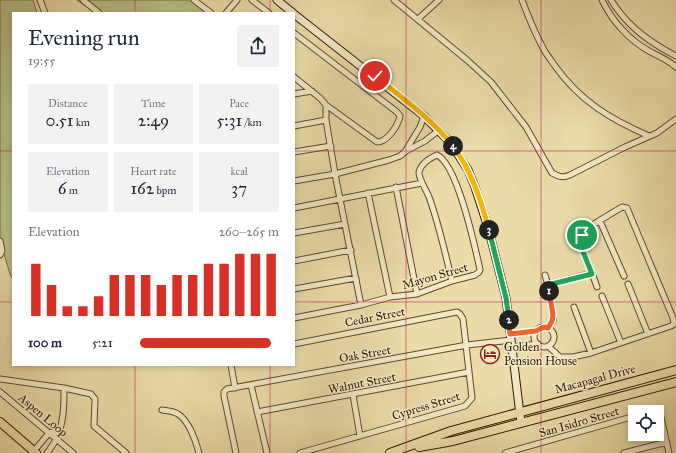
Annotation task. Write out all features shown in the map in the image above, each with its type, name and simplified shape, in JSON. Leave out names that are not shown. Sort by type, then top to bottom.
[{"type":"main road","name":"Macapagal Drive","points":[[400,450],[451,431],[675,370]]},
{"type":"main road","name":"Macapagal Drive","points":[[400,450],[454,441],[676,382]]},
{"type":"main road","points":[[0,422],[35,452]]},
{"type":"main road","points":[[390,453],[400,450]]},
{"type":"street","points":[[40,0],[45,12]]},
{"type":"street","points":[[83,0],[98,12]]},
{"type":"street","points":[[194,0],[210,12]]},
{"type":"street","points":[[227,12],[237,0]]},
{"type":"street","points":[[252,0],[267,12]]},
{"type":"street","points":[[277,0],[293,12]]},
{"type":"street","points":[[394,0],[492,82],[526,127],[552,173],[558,176],[563,178],[570,175],[663,129],[676,119]]},
{"type":"street","points":[[418,19],[439,0]]},
{"type":"street","points":[[522,0],[543,48],[563,77],[578,93],[607,116],[649,136]]},
{"type":"street","points":[[602,0],[610,15],[620,28],[636,42],[676,67]]},
{"type":"street","points":[[611,0],[628,23],[642,36],[676,56]]},
{"type":"street","points":[[295,14],[424,116],[439,130],[458,153],[468,170],[488,227],[503,283],[521,423]]},
{"type":"street","points":[[295,34],[397,112],[400,116],[399,120],[386,139],[381,142],[377,142],[326,105],[320,98],[295,78]]},
{"type":"street","points":[[295,94],[312,91]]},
{"type":"street","points":[[326,105],[326,120],[335,174],[361,305]]},
{"type":"street","points":[[406,151],[420,127],[424,116]]},
{"type":"street","points":[[295,126],[326,120]]},
{"type":"street","points":[[295,181],[335,174],[390,160],[400,156],[406,151],[425,141],[439,130]]},
{"type":"street","points":[[295,152],[331,146]]},
{"type":"street","name":"Mayon Street","points":[[295,318],[361,305],[390,297],[417,294],[452,281],[475,275],[479,272],[480,270],[462,201],[444,161],[437,155],[428,160],[419,172],[422,183]]},
{"type":"street","points":[[295,208],[422,183],[435,216],[452,281]]},
{"type":"street","points":[[396,187],[417,294]]},
{"type":"street","points":[[368,193],[390,297]]},
{"type":"street","points":[[511,340],[548,346],[560,358],[573,357],[621,343],[674,324],[656,274],[627,208],[622,207],[584,230],[580,239],[582,250],[597,286]]},
{"type":"street","points":[[600,221],[624,276]]},
{"type":"street","points":[[295,233],[345,224]]},
{"type":"street","points":[[0,241],[2,251],[0,254]]},
{"type":"street","points":[[295,261],[351,250]]},
{"type":"street","points":[[548,285],[592,274]]},
{"type":"street","points":[[545,275],[553,315],[552,321],[548,328]]},
{"type":"street","points":[[295,289],[356,278]]},
{"type":"street","points":[[628,284],[648,334]]},
{"type":"street","points":[[602,296],[621,343]]},
{"type":"street","points":[[574,307],[591,352]]},
{"type":"street","name":"Cedar Street","points":[[295,344],[454,312],[460,314]]},
{"type":"street","name":"Cypress Street","points":[[300,453],[465,406],[472,398],[467,345],[463,319],[460,314]]},
{"type":"street","points":[[511,340],[544,327],[551,330],[554,337],[548,346]]},
{"type":"street","points":[[536,331],[535,338],[538,344]]},
{"type":"street","name":"Oak Street","points":[[236,453],[224,396],[224,392],[227,389],[467,345],[511,340]]},
{"type":"street","points":[[231,366],[235,388]]},
{"type":"street","points":[[675,370],[676,382]]},
{"type":"street","name":"Walnut Street","points":[[257,412],[469,372]]},
{"type":"street","points":[[0,379],[64,388],[91,394],[95,399],[94,426],[126,453]]},
{"type":"street","points":[[251,385],[267,453]]},
{"type":"street","points":[[47,453],[56,439],[58,432],[63,412],[64,388]]},
{"type":"street","name":"Aspen Loop","points":[[0,392],[73,453]]},
{"type":"street","points":[[353,395],[360,436]]},
{"type":"street","points":[[162,410],[171,411],[180,415],[193,434],[199,453]]},
{"type":"street","name":"San Isidro Street","points":[[505,453],[628,418]]},
{"type":"street","points":[[664,430],[669,453]]},
{"type":"street","points":[[35,452],[49,433],[58,432]]},
{"type":"street","points":[[624,453],[667,442]]},
{"type":"green space","points":[[0,0],[33,0],[37,12],[12,12],[12,278],[0,241]]},
{"type":"green space","points":[[77,0],[193,0],[209,12],[95,12]]},
{"type":"place","name":"Golden Pension House","points":[[490,354]]},
{"type":"route","points":[[375,76],[415,108],[439,130],[458,153],[468,170],[482,205],[503,283],[510,334],[536,331],[544,327],[548,328],[553,320],[553,315],[548,285],[592,274],[580,244],[582,235]]}]
